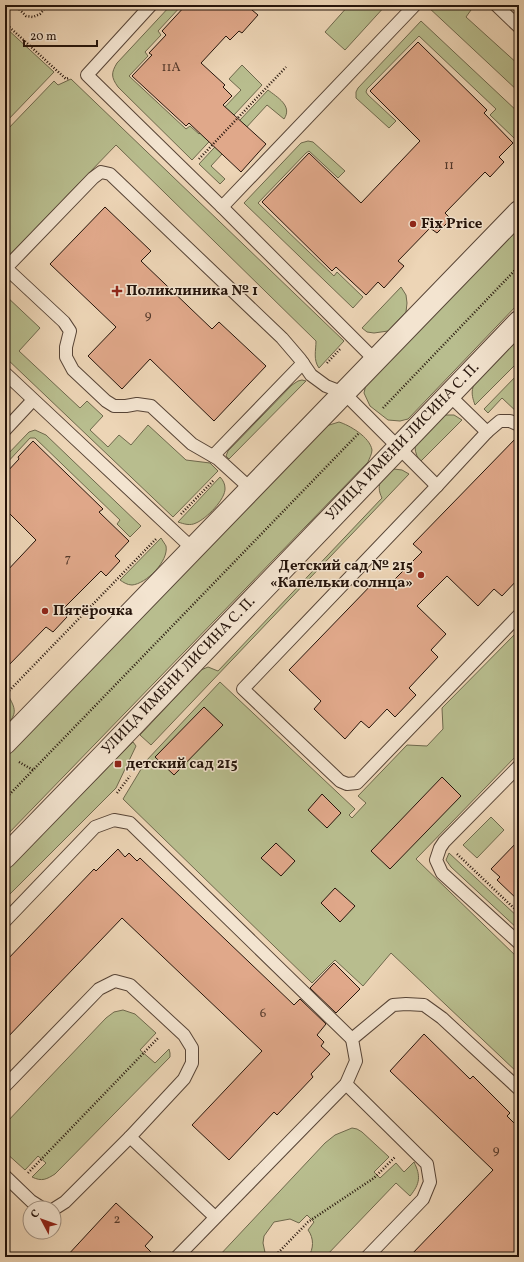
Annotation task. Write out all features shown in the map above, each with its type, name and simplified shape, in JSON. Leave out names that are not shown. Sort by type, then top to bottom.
[{"type":"street","points":[[5,743],[519,212]]},
{"type":"street","name":"УЛИЦА ИМЕНИ ЛИСИНА С. П.","points":[[5,857],[519,322]]},
{"type":"lane","points":[[151,5],[87,75],[375,360]]},
{"type":"lane","points":[[222,207],[415,5]]},
{"type":"lane","points":[[496,5],[519,27]]},
{"type":"lane","points":[[251,489],[224,464],[192,444],[151,406],[137,404],[114,406],[106,401],[73,370],[66,357],[66,347],[70,331],[64,322],[6,269],[93,178],[102,172],[110,174],[282,338],[311,375],[326,386],[344,394],[372,420],[437,486]]},
{"type":"lane","points":[[213,456],[303,363]]},
{"type":"lane","points":[[5,373],[193,549]]},
{"type":"lane","points":[[449,395],[488,432]]},
{"type":"lane","points":[[5,430],[33,400]]},
{"type":"lane","points":[[519,425],[510,421],[500,421],[488,432],[243,689],[340,781],[347,784],[357,782],[519,615]]},
{"type":"lane","points":[[519,766],[444,842],[440,848],[436,860],[442,873],[519,943]]},
{"type":"lane","points":[[5,921],[95,827],[114,820],[130,824],[352,1039],[356,1062],[346,1084],[177,1257]]},
{"type":"lane","points":[[6,1083],[99,989],[115,981],[130,985],[184,1035],[192,1048],[192,1063],[184,1079],[130,1138],[62,1204]]},
{"type":"lane","points":[[352,1039],[393,1005],[406,1004],[424,1006],[442,1018],[519,1089]]},
{"type":"lane","points":[[346,1084],[427,1164],[430,1182],[424,1199],[367,1257]]},
{"type":"lane","points":[[130,1138],[215,1217]]},
{"type":"lane","points":[[5,1176],[29,1200]]},
{"type":"path","points":[[5,10],[10,5]]},
{"type":"path","points":[[15,5],[26,16],[33,17],[40,14],[48,5]]},
{"type":"path","points":[[5,23],[56,70]]},
{"type":"path","points":[[186,172],[286,67]]},
{"type":"path","points":[[5,799],[519,266]]},
{"type":"path","points":[[5,695],[168,526]]},
{"type":"path","points":[[117,793],[130,776]]},
{"type":"path","points":[[444,842],[519,913]]},
{"type":"path","points":[[15,1186],[172,1023]]},
{"type":"path","points":[[274,1257],[308,1222],[374,1178],[407,1145]]},
{"type":"green space","points":[[171,5],[182,5],[158,31],[161,35],[145,52],[148,56],[129,76],[186,129],[190,126],[199,134],[241,90],[229,79],[242,65],[262,85],[192,160],[118,87],[113,75],[117,63]]},
{"type":"green space","points":[[349,5],[386,5],[345,50],[325,32]]},
{"type":"green space","points":[[472,5],[471,10],[466,17],[519,65],[519,92],[427,6]]},
{"type":"green space","points":[[421,21],[519,113],[519,133],[514,138],[490,115],[496,109],[419,36],[367,89],[366,92],[396,121],[389,128],[356,98],[358,88]]},
{"type":"green space","points":[[5,27],[54,72],[5,123]]},
{"type":"green space","points":[[71,79],[344,341],[319,368],[315,358],[316,341],[116,145],[5,260],[5,132],[54,81],[58,85]]},
{"type":"green space","points":[[268,90],[283,102],[287,110],[284,119],[267,105],[211,166],[225,179],[220,184],[199,164]]},
{"type":"green space","points":[[308,141],[313,142],[345,171],[338,178],[309,151],[258,203],[334,276],[337,272],[363,297],[353,308],[244,203],[301,143]]},
{"type":"green space","points":[[519,225],[519,303],[408,419],[400,421],[388,420],[370,406],[364,393],[366,384]]},
{"type":"green space","points":[[401,287],[406,295],[406,312],[388,331],[374,333],[367,332],[362,328]]},
{"type":"green space","points":[[5,295],[40,328],[19,351],[80,408],[87,401],[103,416],[90,430],[108,447],[119,435],[131,445],[148,425],[186,460],[210,463],[218,471],[173,517],[5,357]]},
{"type":"green space","points":[[519,336],[519,361],[475,405],[472,392],[473,387],[480,375]]},
{"type":"green space","points":[[519,373],[519,414],[502,398],[488,413],[484,409]]},
{"type":"green space","points":[[302,380],[306,381],[229,459],[226,456],[228,451],[292,385]]},
{"type":"green space","points":[[443,415],[454,415],[462,420],[420,462],[415,447],[416,443],[423,434]]},
{"type":"green space","points":[[339,422],[363,436],[370,445],[372,450],[368,462],[5,837],[5,758],[326,426]]},
{"type":"green space","points":[[35,430],[46,435],[141,526],[130,537],[117,524],[120,520],[35,438],[30,438],[5,465],[5,457],[29,432]]},
{"type":"green space","points":[[394,469],[402,470],[409,474],[151,745],[140,735],[201,670],[208,667],[218,671],[382,498],[379,489],[381,481]]},
{"type":"green space","points":[[220,477],[225,485],[225,488],[222,498],[215,508],[200,521],[194,524],[178,522]]},
{"type":"green space","points":[[161,538],[166,546],[166,552],[160,565],[155,571],[144,581],[138,584],[130,585],[120,580]]},
{"type":"green space","points":[[519,630],[519,753],[416,859],[519,959],[519,1074],[391,953],[363,986],[335,960],[312,983],[123,799],[146,761],[220,682],[355,809],[349,815],[352,818],[366,803],[358,796],[407,745],[427,746],[443,729],[442,708]]},
{"type":"green space","points":[[9,697],[14,713],[5,727],[5,701]]},
{"type":"green space","points":[[133,742],[136,746],[116,788],[5,899],[5,871]]},
{"type":"green space","points":[[491,817],[504,830],[477,858],[463,845]]},
{"type":"green space","points":[[449,853],[519,918],[519,930],[451,867],[446,860]]},
{"type":"green space","points":[[123,1010],[135,1014],[156,1033],[140,1050],[155,1063],[169,1049],[170,1057],[55,1174],[44,1179],[32,1177],[46,1163],[38,1156],[25,1170],[5,1152],[5,1124],[106,1018],[114,1012]]},
{"type":"green space","points":[[352,1128],[362,1132],[389,1157],[374,1172],[380,1178],[396,1163],[404,1172],[414,1162],[418,1172],[418,1184],[410,1196],[396,1183],[325,1257],[308,1257],[312,1244],[311,1236],[308,1230],[314,1222],[307,1215],[299,1223],[290,1219],[274,1222],[264,1236],[263,1243],[266,1257],[218,1257],[325,1143],[335,1135]]},
{"type":"building","points":[[186,5],[246,5],[258,15],[242,33],[239,31],[230,40],[226,36],[201,63],[225,85],[223,87],[232,96],[223,105],[266,144],[241,172],[189,123],[186,126],[132,76],[152,55],[149,53],[166,35],[162,31]]},
{"type":"building","points":[[418,42],[487,110],[484,113],[513,143],[499,157],[504,162],[490,177],[485,172],[445,213],[451,219],[437,233],[430,228],[398,261],[404,266],[384,288],[378,282],[366,295],[336,267],[332,271],[262,202],[309,153],[361,203],[420,141],[370,91]]},
{"type":"building","points":[[105,207],[151,251],[141,261],[212,329],[219,322],[266,366],[214,421],[150,359],[122,389],[88,356],[116,327],[50,264]]},
{"type":"building","points":[[519,435],[519,578],[502,596],[494,589],[478,606],[447,576],[417,606],[446,634],[431,650],[438,657],[409,688],[416,695],[395,717],[387,709],[369,728],[361,721],[345,739],[314,709],[321,701],[289,670],[377,579],[386,588],[422,552],[413,544]]},
{"type":"building","points":[[33,441],[103,509],[99,512],[129,541],[115,556],[120,561],[106,576],[101,571],[61,611],[67,617],[53,632],[46,627],[5,669],[5,573],[36,540],[5,509],[5,474]]},
{"type":"building","points":[[204,707],[223,725],[174,775],[155,757]]},
{"type":"building","points":[[442,777],[461,796],[390,869],[371,851]]},
{"type":"building","points":[[322,794],[341,813],[327,828],[308,810]]},
{"type":"building","points":[[519,840],[519,901],[497,880],[500,877],[491,869]]},
{"type":"building","points":[[276,843],[295,861],[281,876],[261,858]]},
{"type":"building","points":[[118,849],[125,857],[129,853],[137,861],[140,858],[294,1005],[300,999],[326,1024],[317,1035],[324,1042],[321,1046],[330,1054],[311,1074],[313,1077],[277,1115],[274,1112],[229,1160],[192,1125],[262,1051],[122,918],[5,1040],[5,962],[94,869],[96,871]]},
{"type":"building","points":[[335,888],[355,906],[340,922],[321,903]]},
{"type":"building","points":[[334,963],[360,989],[336,1013],[310,988]]},
{"type":"building","points":[[424,1034],[470,1079],[473,1076],[510,1113],[507,1116],[519,1128],[519,1249],[511,1257],[409,1257],[493,1170],[390,1071]]},
{"type":"building","points":[[116,1203],[153,1237],[145,1246],[156,1257],[66,1257]]},
{"type":"place","name":"Fix Price","points":[[413,224]]},
{"type":"place","name":"Поликлиника № 1","points":[[117,291]]},
{"type":"place","name":"Детский сад № 215 «Капельки солнца»","points":[[421,575]]},
{"type":"place","name":"Пятёрочка","points":[[45,611]]},
{"type":"place","name":"детский сад 215","points":[[118,764]]}]
